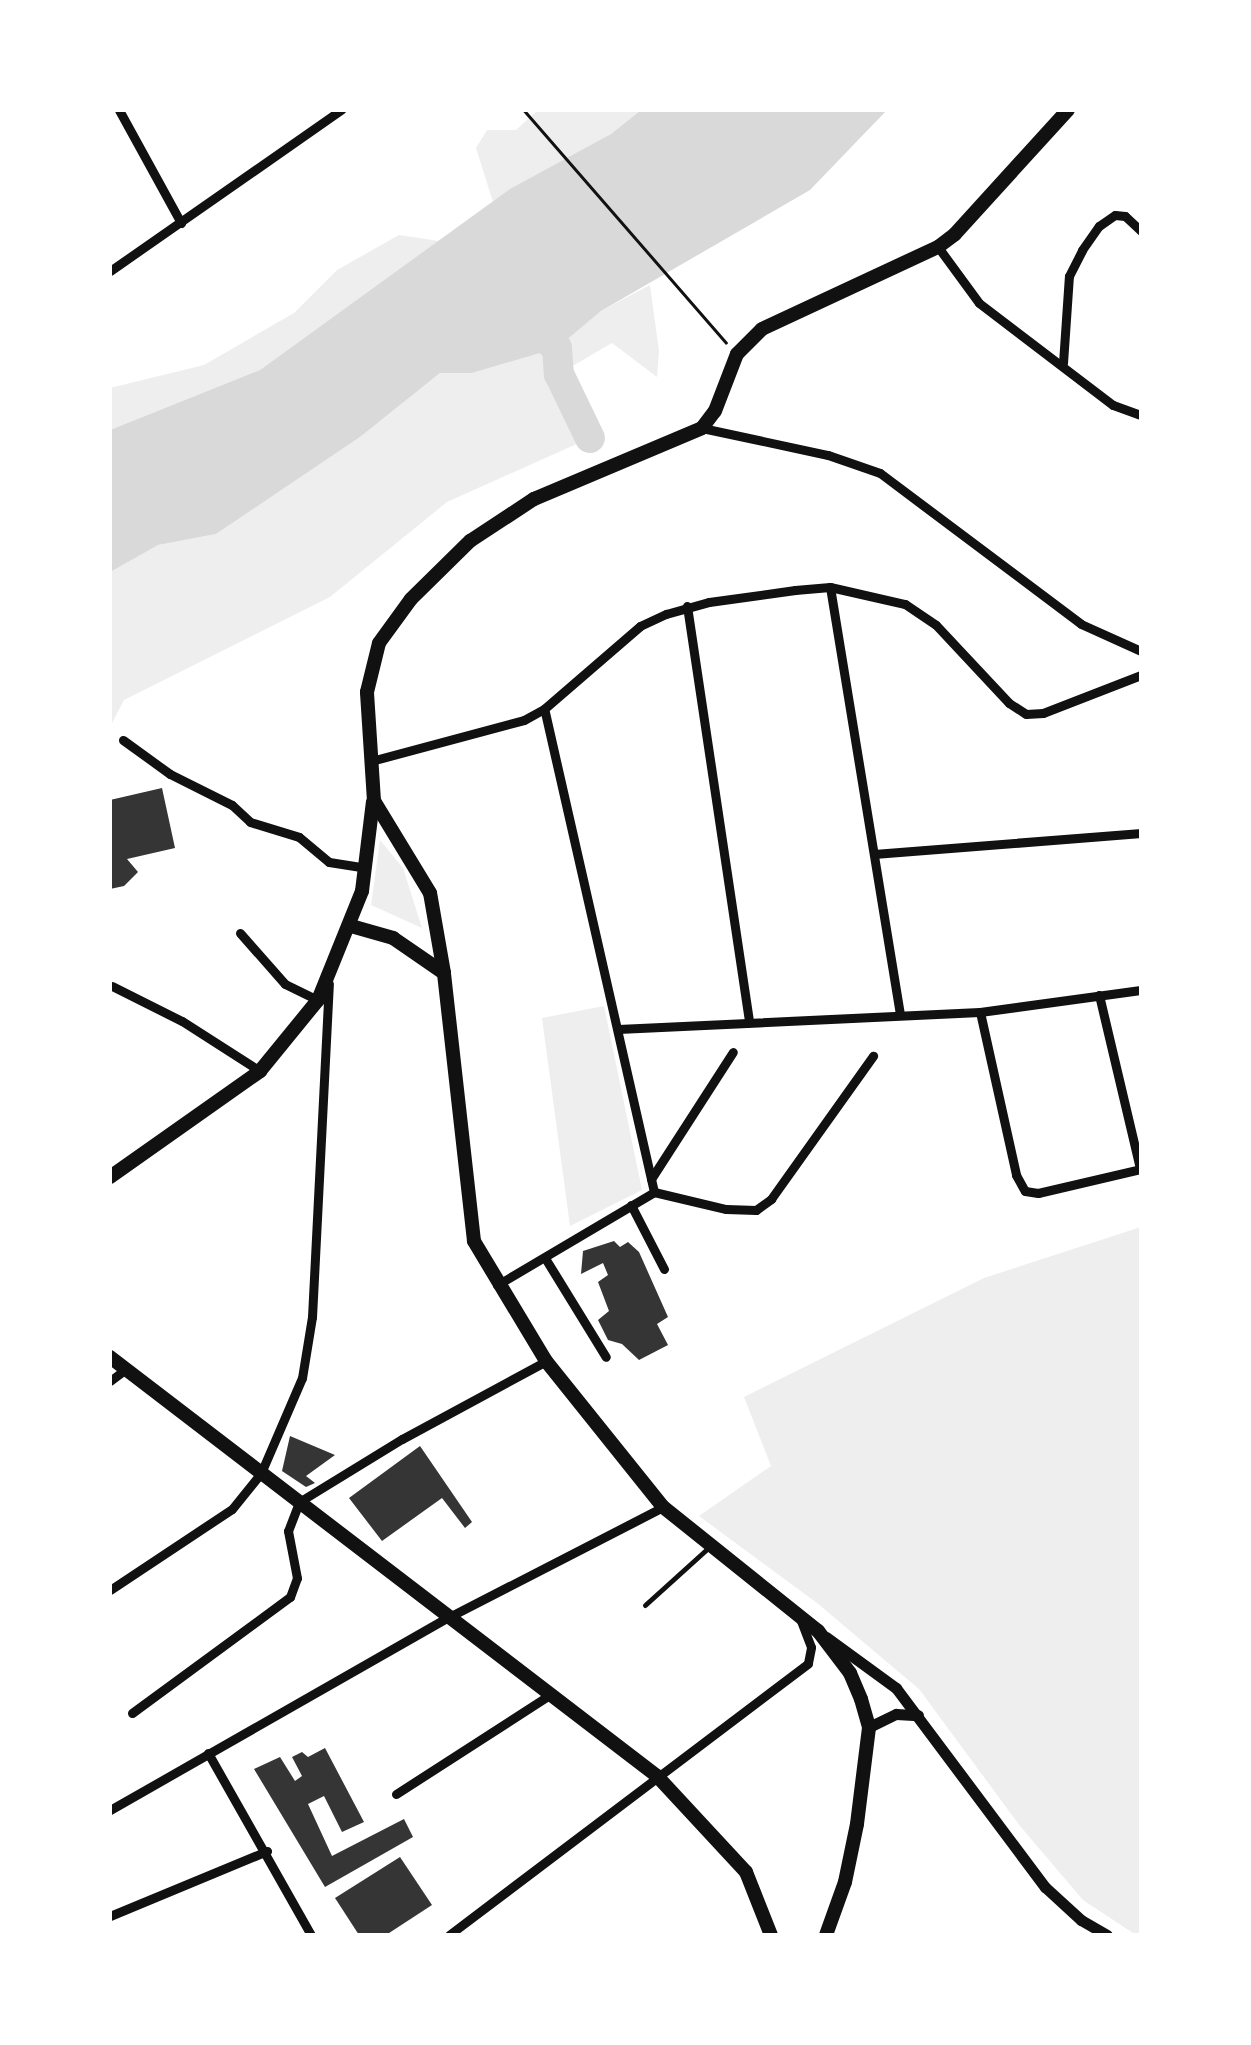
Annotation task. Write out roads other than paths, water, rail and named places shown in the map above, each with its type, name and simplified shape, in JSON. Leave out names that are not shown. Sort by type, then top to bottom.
[{"type":"main road","points":[[110,1177],[260,1071],[329,981],[351,926],[366,868],[374,801],[368,762],[367,692],[379,643],[411,599],[470,541],[534,498],[702,428],[715,412],[737,354],[762,330],[938,247],[955,234],[1068,110]]},
{"type":"main road","points":[[374,801],[430,893],[444,973],[474,1241],[497,1285],[546,1361],[663,1507],[798,1612],[850,1672],[869,1727],[856,1824],[844,1882],[826,1935]]},
{"type":"main road","points":[[351,926],[393,938],[444,973]]},
{"type":"main road","points":[[110,1357],[656,1776],[746,1872],[771,1935]]},
{"type":"street","points":[[119,110],[181,224]]},
{"type":"street","points":[[110,271],[341,110]]},
{"type":"street","points":[[1063,363],[1066,292],[1082,250],[1099,226],[1114,215],[1133,222],[1141,232]]},
{"type":"street","points":[[938,247],[979,303],[1063,363],[1113,405],[1141,415]]},
{"type":"street","points":[[702,428],[828,455],[880,473],[1082,624],[1141,652]]},
{"type":"street","points":[[368,762],[524,720],[544,709],[640,626],[688,606],[830,587],[906,604],[936,625],[1009,703],[1026,714],[1042,713],[1141,675]]},
{"type":"street","points":[[830,587],[900,1013]]},
{"type":"street","points":[[688,606],[749,1022]]},
{"type":"street","points":[[544,709],[654,1192]]},
{"type":"street","points":[[123,740],[170,774],[232,806],[250,822],[299,837],[328,862],[366,868]]},
{"type":"street","points":[[874,854],[1141,834]]},
{"type":"street","points":[[240,934],[285,984],[318,1000]]},
{"type":"street","points":[[110,1590],[232,1509],[262,1473],[302,1378],[312,1317],[329,981]]},
{"type":"street","points":[[112,986],[182,1021],[260,1071]]},
{"type":"street","points":[[618,1029],[980,1012],[1141,990]]},
{"type":"street","points":[[980,1012],[1016,1175],[1025,1190],[1038,1192],[1141,1169],[1098,996]]},
{"type":"street","points":[[651,1178],[734,1052]]},
{"type":"street","points":[[497,1285],[654,1192],[726,1210],[756,1210],[772,1200],[872,1056]]},
{"type":"street","points":[[631,1205],[664,1269]]},
{"type":"street","points":[[545,1258],[606,1357]]},
{"type":"street","points":[[132,1713],[290,1597],[296,1578],[288,1531],[299,1502],[546,1361]]},
{"type":"street","points":[[110,1381],[126,1369]]},
{"type":"street","points":[[110,1810],[450,1617],[663,1507]]},
{"type":"street","points":[[449,1935],[808,1663],[812,1648],[798,1612]]},
{"type":"street","points":[[818,1632],[896,1688],[1045,1887],[1081,1920],[1107,1935]]},
{"type":"street","points":[[396,1794],[550,1694]]},
{"type":"street","points":[[869,1727],[896,1714],[918,1715]]},
{"type":"street","points":[[208,1753],[311,1935]]},
{"type":"street","points":[[110,1916],[267,1852]]},
{"type":"lane","points":[[644,1605],[710,1546]]},
{"type":"waterway","points":[[527,323],[557,348],[559,374],[590,438]]}]
